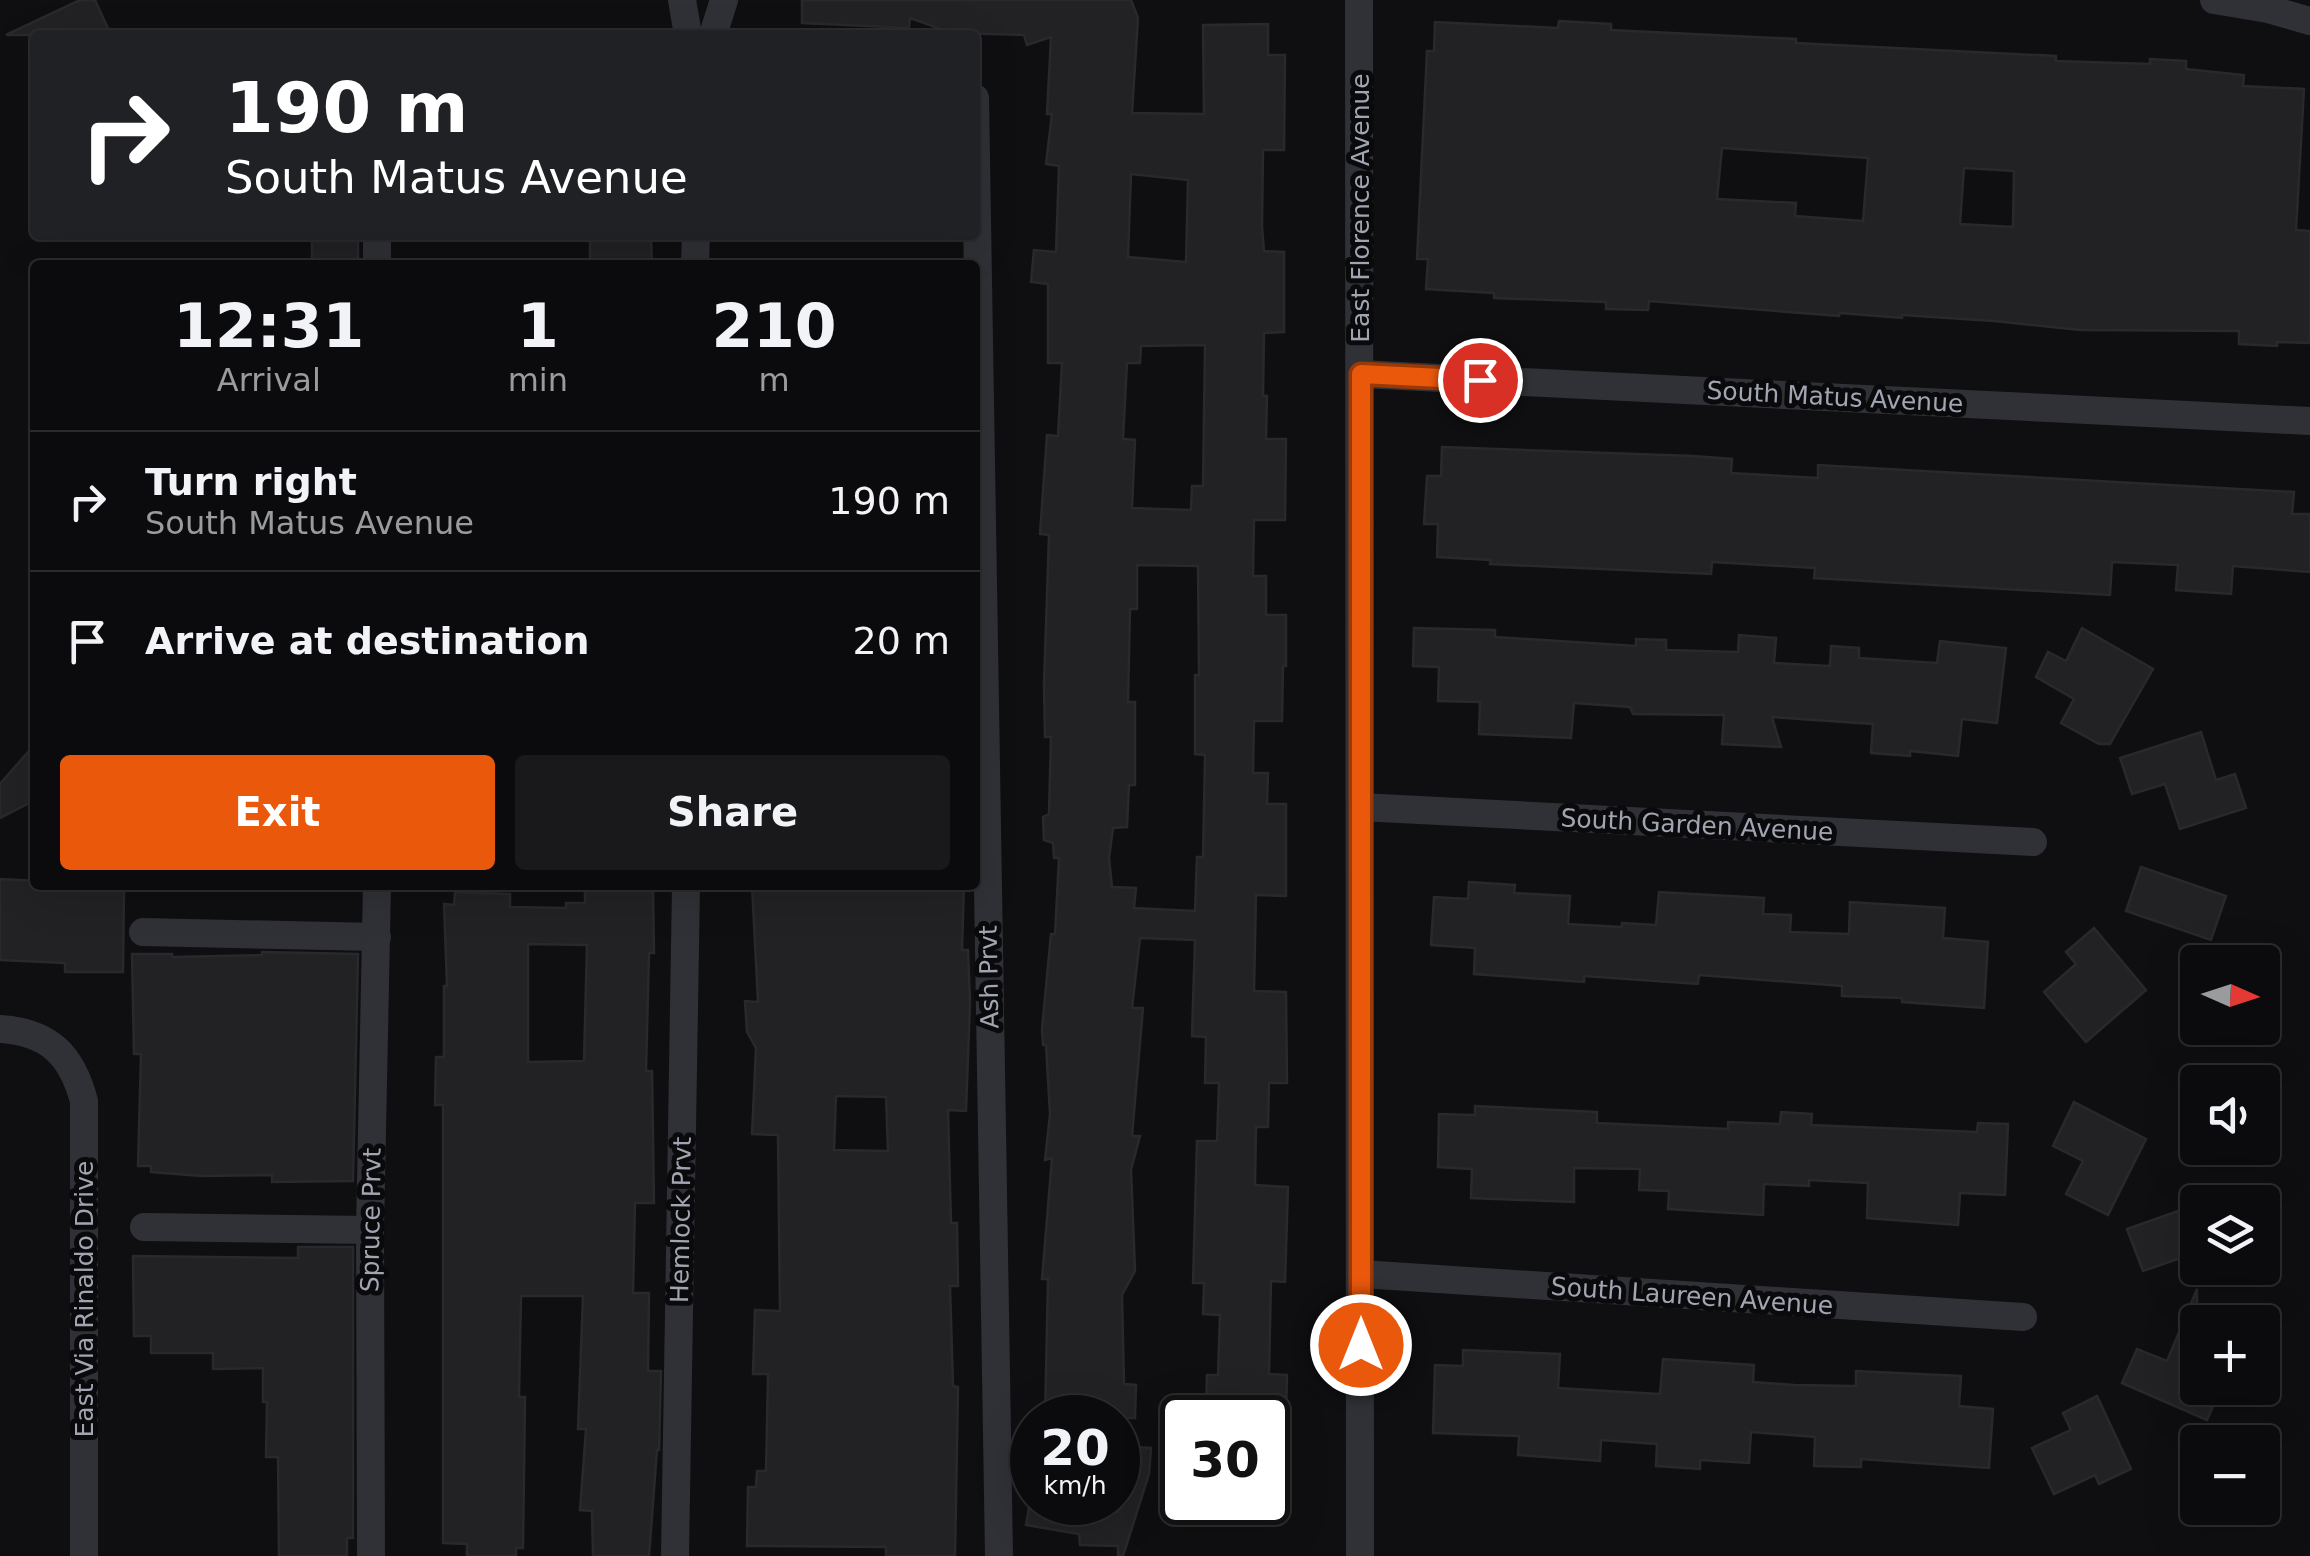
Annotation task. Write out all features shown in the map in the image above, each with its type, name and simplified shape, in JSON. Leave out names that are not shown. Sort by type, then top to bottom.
[{"type":"street","points":[[682,0],[687,30]]},
{"type":"street","points":[[715,30],[724,0]]},
{"type":"street","name":"East Florence Avenue","points":[[1359,0],[1360,1556]]},
{"type":"street","points":[[2214,0],[2310,21]]},
{"type":"street","name":"South Matus Avenue","points":[[1361,374],[2310,420]]},
{"type":"street","name":"Ash Prvt","points":[[980,402],[999,1556]]},
{"type":"street","name":"South Garden Avenue","points":[[1362,807],[2033,842]]},
{"type":"street","name":"Spruce Prvt","points":[[371,1556],[370,1230],[377,890]]},
{"type":"street","name":"Hemlock Prvt","points":[[676,1556],[686,890]]},
{"type":"street","points":[[143,932],[377,937]]},
{"type":"street","name":"East Via Rinaldo Drive","points":[[0,1029],[35,1036],[58,1049],[76,1072],[84,1102],[84,1556]]},
{"type":"street","points":[[144,1226],[370,1230]]},
{"type":"street","name":"South Laureen Avenue","points":[[1362,1274],[2023,1317]]},
{"type":"building","points":[[80,0],[95,0],[109,30],[30,30],[30,35],[6,35]]},
{"type":"building","points":[[802,0],[1131,0],[1138,18],[1132,113],[1204,114],[1203,25],[1268,24],[1268,55],[1285,55],[1284,150],[1263,150],[1262,227],[1264,251],[1284,252],[1284,332],[1264,333],[1263,396],[1267,396],[1266,439],[1286,439],[1285,520],[1254,520],[1253,576],[1266,576],[1266,615],[1286,615],[1286,666],[1282,721],[1254,721],[1253,773],[1268,773],[1267,804],[1286,804],[1286,896],[1256,895],[1254,991],[1286,992],[1287,1083],[1269,1083],[1268,1127],[1256,1127],[1255,1185],[1288,1187],[1285,1282],[1271,1281],[1269,1374],[1287,1375],[1286,1395],[1206,1395],[1207,1375],[1218,1375],[1220,1315],[1203,1314],[1204,1283],[1193,1283],[1197,1141],[1217,1141],[1219,1083],[1205,1083],[1206,1037],[1192,1036],[1195,940],[1140,938],[1132,1008],[1143,1008],[1132,1136],[1140,1136],[1131,1170],[1135,1271],[1122,1295],[1124,1384],[1136,1385],[1136,1395],[1045,1395],[1048,1279],[1042,1279],[1052,1158],[1045,1160],[1050,1114],[1042,1029],[1051,934],[1055,934],[1059,858],[1054,858],[1053,843],[1044,840],[1043,817],[1049,814],[1051,737],[1045,737],[1044,685],[1049,535],[1040,534],[1047,435],[1058,436],[1062,363],[1048,363],[1048,284],[1031,282],[1034,250],[1056,252],[1059,166],[1046,164],[1052,114],[1047,114],[1051,37],[1027,45],[1024,35],[944,30],[910,18],[909,28],[802,23]],"holes":[[[1131,174],[1188,180],[1186,262],[1128,257]],[[1205,345],[1203,486],[1192,486],[1191,510],[1132,508],[1135,440],[1123,439],[1127,363],[1140,363],[1141,346]],[[1137,565],[1198,566],[1195,754],[1205,755],[1203,857],[1197,857],[1195,911],[1134,908],[1136,888],[1112,887],[1109,858],[1113,828],[1127,827],[1129,785],[1135,785],[1135,702],[1128,702],[1130,609],[1137,609]]]},
{"type":"building","points":[[1559,21],[1611,24],[1611,30],[2056,56],[2056,61],[2186,61],[2186,69],[2244,75],[2243,86],[2304,89],[2296,230],[2310,231],[2310,343],[2239,344],[2239,331],[2081,330],[1994,321],[1840,313],[1839,316],[1649,301],[1648,310],[1606,309],[1606,302],[1494,298],[1494,293],[1426,289],[1428,259],[1417,259],[1427,51],[1434,51],[1435,22],[1558,28]],"holes":[[[1722,148],[1868,158],[1863,221],[1795,216],[1796,203],[1717,199]],[[1964,168],[2014,171],[2013,227],[1960,224]]]},
{"type":"building","points":[[312,240],[358,240],[358,260],[312,260]]},
{"type":"building","points":[[590,240],[651,240],[652,260],[590,260]]},
{"type":"building","points":[[1442,447],[1732,459],[1731,473],[1818,478],[1818,465],[2294,492],[2292,514],[2310,514],[2310,572],[2233,566],[2231,594],[2176,590],[2178,565],[2112,562],[2110,595],[1814,578],[1815,568],[1712,562],[1711,574],[1490,564],[1491,560],[1437,557],[1438,524],[1424,524],[1427,476],[1441,476]]},
{"type":"building","points":[[1414,628],[1495,630],[1495,637],[1636,646],[1636,639],[1666,640],[1666,650],[1738,652],[1739,635],[1776,638],[1774,663],[1830,666],[1831,646],[1859,648],[1859,658],[1937,663],[1940,641],[2006,648],[1997,723],[1962,719],[1958,756],[1910,751],[1910,756],[1871,753],[1873,724],[1772,717],[1781,747],[1722,744],[1724,715],[1633,714],[1630,707],[1574,703],[1571,738],[1479,734],[1480,702],[1438,701],[1439,667],[1413,666]]},
{"type":"building","points":[[2082,628],[2153,669],[2110,744],[2099,744],[2061,723],[2074,699],[2036,677],[2048,652],[2066,661]]},
{"type":"building","points":[[2201,732],[2216,780],[2235,774],[2246,808],[2180,829],[2165,784],[2132,794],[2120,758]]},
{"type":"building","points":[[30,750],[30,803],[0,818],[0,784]]},
{"type":"building","points":[[2141,867],[2226,896],[2211,940],[2126,911]]},
{"type":"building","points":[[0,879],[30,881],[30,890],[124,890],[123,972],[65,972],[65,963],[0,960]]},
{"type":"building","points":[[1469,882],[1515,885],[1514,893],[1570,896],[1568,924],[1622,927],[1622,923],[1656,925],[1659,892],[1764,898],[1763,914],[1791,915],[1790,932],[1849,934],[1850,902],[1945,908],[1943,938],[1988,942],[1984,1008],[1902,1002],[1902,998],[1842,996],[1842,986],[1699,975],[1698,984],[1584,976],[1584,982],[1474,974],[1475,948],[1431,945],[1434,897],[1468,899]]},
{"type":"building","points":[[653,890],[654,953],[649,953],[646,1071],[652,1071],[654,1203],[635,1203],[633,1293],[649,1293],[648,1371],[661,1371],[659,1450],[649,1556],[593,1556],[592,1511],[580,1510],[586,1429],[578,1429],[583,1296],[521,1296],[519,1397],[525,1397],[523,1548],[516,1548],[516,1556],[467,1556],[467,1544],[443,1543],[443,1105],[435,1105],[436,1057],[444,1057],[444,904],[454,905],[455,892],[510,894],[510,907],[566,908],[566,903],[585,903],[585,891]],"holes":[[[528,944],[587,945],[584,1061],[528,1062]]]},
{"type":"building","points":[[752,890],[964,890],[962,950],[968,950],[970,1002],[966,1111],[948,1110],[951,1223],[957,1223],[958,1286],[950,1286],[953,1386],[958,1387],[955,1556],[886,1556],[886,1547],[747,1546],[748,1487],[756,1487],[757,1471],[766,1471],[768,1374],[753,1374],[755,1310],[780,1311],[778,1135],[752,1134],[756,1048],[747,1032],[745,1001],[758,1002]],"holes":[[[836,1096],[886,1097],[888,1151],[834,1150]]]},
{"type":"building","points":[[2094,928],[2146,990],[2086,1042],[2044,992],[2076,964],[2066,952]]},
{"type":"building","points":[[262,952],[358,954],[353,1181],[272,1182],[272,1175],[202,1176],[151,1172],[151,1166],[138,1166],[141,1054],[134,1054],[132,954],[172,957]]},
{"type":"building","points":[[2074,1102],[2146,1139],[2108,1215],[2066,1194],[2083,1161],[2053,1146]]},
{"type":"building","points":[[1475,1106],[1597,1112],[1597,1123],[1728,1129],[1728,1122],[1780,1124],[1781,1112],[1812,1114],[1811,1125],[1977,1132],[1978,1123],[2008,1124],[2005,1195],[1960,1193],[1958,1225],[1867,1218],[1868,1183],[1809,1180],[1809,1186],[1764,1184],[1763,1215],[1668,1209],[1669,1191],[1639,1190],[1640,1169],[1574,1168],[1574,1202],[1471,1198],[1472,1169],[1438,1167],[1439,1114],[1475,1115]]},
{"type":"building","points":[[2180,1210],[2180,1258],[2143,1271],[2127,1229]]},
{"type":"building","points":[[298,1247],[353,1247],[353,1538],[347,1538],[347,1556],[279,1556],[278,1457],[266,1457],[263,1368],[213,1369],[213,1353],[151,1353],[151,1336],[134,1336],[133,1256],[298,1258]]},
{"type":"building","points":[[2180,1330],[2180,1405],[2214,1405],[2207,1420],[2122,1383],[2137,1349],[2167,1361]]},
{"type":"building","points":[[1463,1350],[1560,1354],[1558,1388],[1660,1394],[1663,1359],[1754,1365],[1753,1382],[1794,1385],[1856,1386],[1856,1371],[1961,1376],[1959,1406],[1993,1409],[1989,1468],[1861,1459],[1861,1467],[1814,1466],[1815,1437],[1751,1432],[1749,1463],[1700,1460],[1700,1469],[1656,1466],[1657,1444],[1601,1440],[1600,1461],[1518,1455],[1519,1436],[1433,1433],[1435,1365],[1463,1366]]},
{"type":"building","points":[[2097,1396],[2131,1469],[2099,1484],[2095,1475],[2054,1494],[2032,1448],[2071,1430],[2063,1413]]},
{"type":"building","points":[[1140,1447],[1151,1448],[1149,1474],[1140,1502]]},
{"type":"building","points":[[1026,1525],[1133,1525],[1123,1556],[1118,1555],[1118,1546],[1080,1545],[1079,1534]]},
{"type":"route","points":[[1361,1345],[1361,374],[1480,380]]}]
